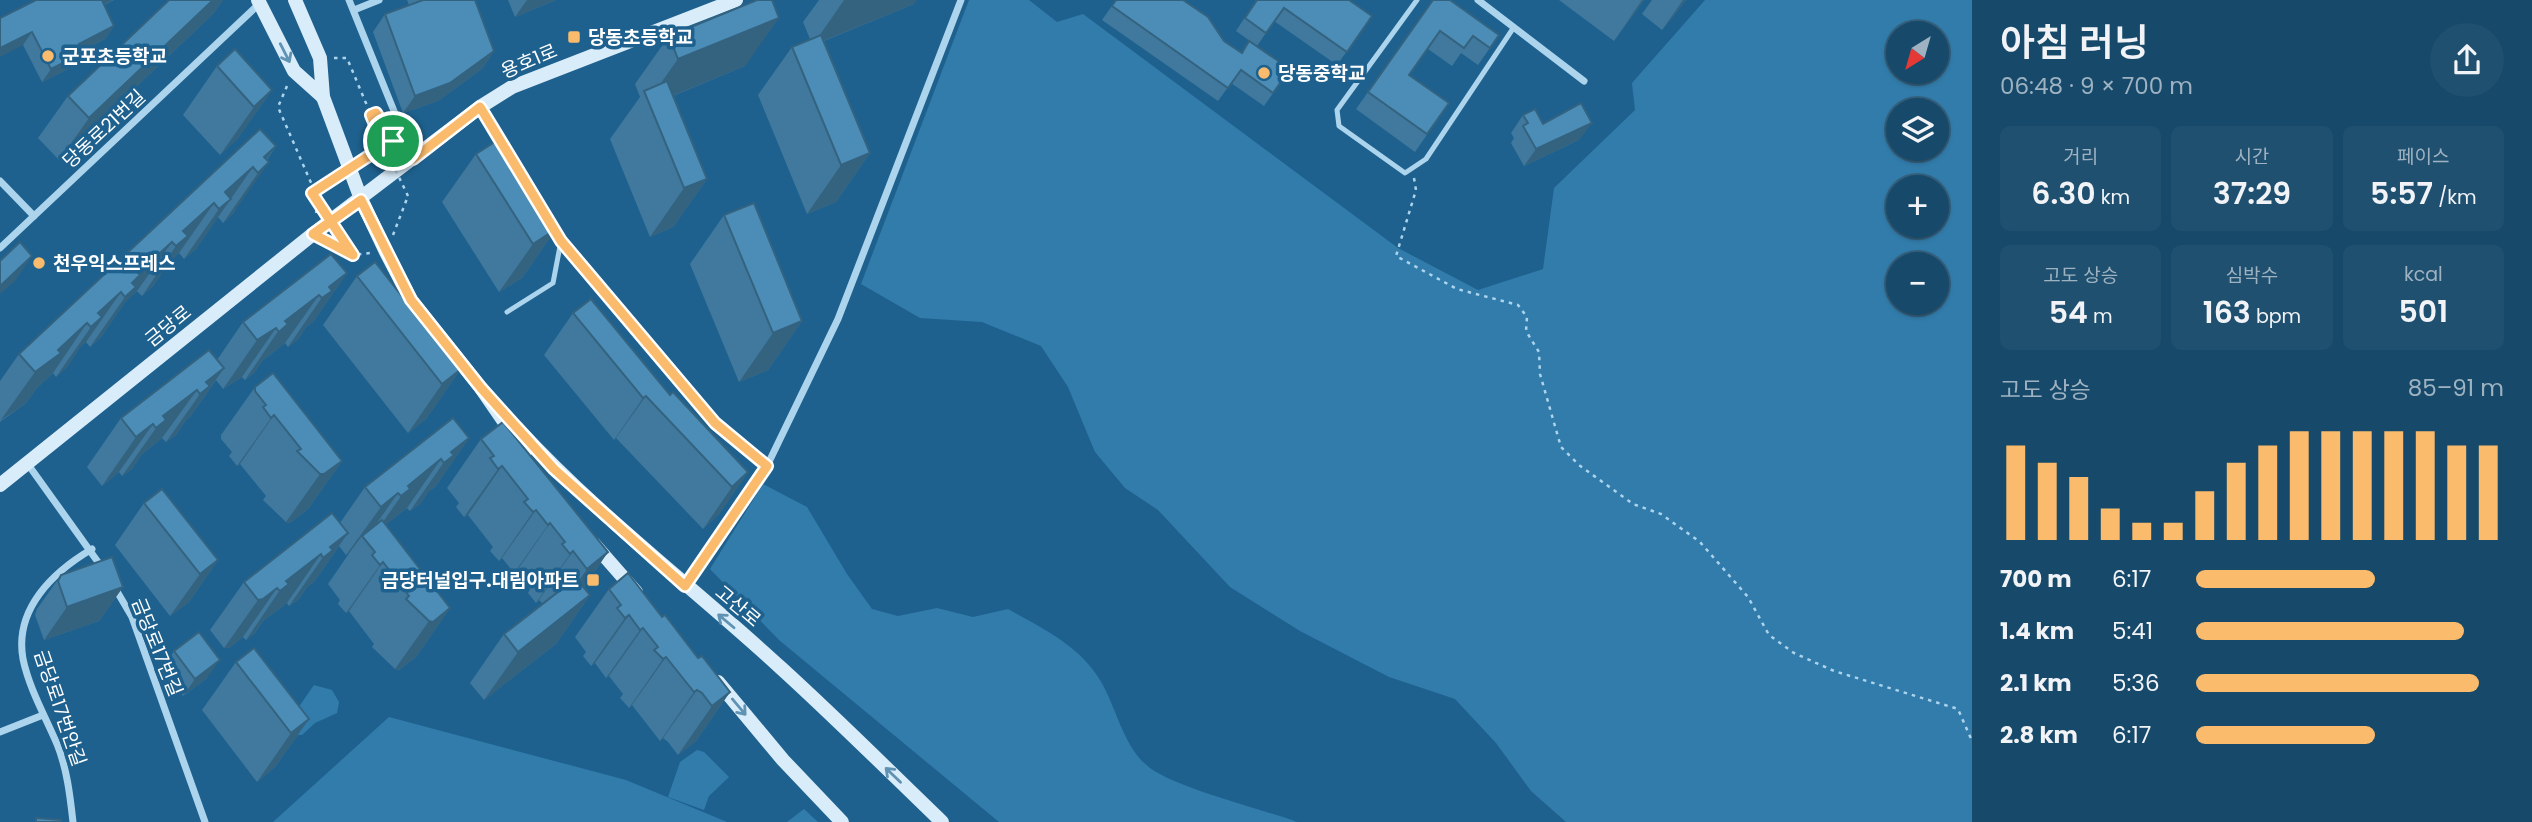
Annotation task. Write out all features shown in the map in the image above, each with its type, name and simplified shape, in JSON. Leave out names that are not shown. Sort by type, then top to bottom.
[{"type":"street","name":"고산로","points":[[295,0],[320,58],[323,97],[361,200],[411,300],[481,388],[554,469],[780,667],[942,822]]},
{"type":"street","points":[[349,0],[403,140],[413,159]]},
{"type":"street","points":[[354,10],[379,0]]},
{"type":"street","name":"용호1로","points":[[361,200],[480,107],[513,87],[713,4],[736,0]]},
{"type":"street","points":[[730,518],[767,466],[838,319],[961,0]]},
{"type":"street","points":[[1478,0],[1584,81]]},
{"type":"street","points":[[1489,8],[1495,0]]},
{"type":"street","name":"고산로","points":[[258,2],[294,71],[323,97]]},
{"type":"street","name":"당동로21번길","points":[[0,248],[258,2]]},
{"type":"street","points":[[480,107],[527,185]]},
{"type":"street","points":[[0,181],[34,216]]},
{"type":"street","name":"금당로","points":[[0,485],[313,234],[361,200]]},
{"type":"street","points":[[547,218],[561,241],[715,423],[767,466]]},
{"type":"street","name":"고산로","points":[[481,388],[543,478]]},
{"type":"street","points":[[27,463],[92,549],[105,572]]},
{"type":"street","points":[[583,529],[645,602]]},
{"type":"street","name":"금당로17번안길","points":[[73,822],[69,785],[57,745],[43,715],[23,658],[24,621],[43,586],[70,562],[92,549]]},
{"type":"street","name":"금당로17번길","points":[[111,583],[131,617],[205,822]]},
{"type":"street","points":[[707,670],[783,760],[842,822]]},
{"type":"street","points":[[0,732],[43,715]]},
{"type":"lane","points":[[1417,0],[1337,110],[1339,126],[1405,173],[1426,159],[1514,27]]},
{"type":"lane","points":[[507,312],[553,283],[561,241]]},
{"type":"path","points":[[347,58],[408,196],[386,252]]},
{"type":"path","points":[[294,71],[278,107],[315,192]]},
{"type":"path","points":[[371,115],[376,113],[393,141],[403,140]]},
{"type":"path","points":[[313,234],[353,255],[312,193],[384,146]]},
{"type":"path","points":[[1413,170],[1416,190],[1396,256],[1467,293],[1518,305],[1527,317],[1525,331],[1539,352],[1540,374],[1562,447],[1579,465],[1633,504],[1661,514],[1700,542],[1748,597],[1769,635],[1794,653],[1834,671],[1958,709],[1972,741]]},
{"type":"path","points":[[685,586],[730,518]]},
{"type":"shaded area","points":[[969,0],[1029,0],[1057,22],[1083,14],[1398,248],[1478,290],[1543,269],[1554,188],[1635,110],[1632,83],[1705,0],[1972,0],[1972,822],[1566,822],[1531,791],[1496,743],[1455,699],[1389,677],[1300,631],[1230,587],[1158,510],[1125,488],[1095,452],[1068,387],[1041,346],[982,322],[920,318],[861,284]]},
{"type":"shaded area","points":[[763,484],[807,507],[847,574],[872,609],[898,616],[937,608],[973,617],[1008,609],[1059,638],[1082,657],[1100,680],[1133,750],[1150,768],[1199,791],[1297,822],[999,822],[779,640],[710,569]]},
{"type":"shaded area","points":[[314,685],[332,690],[339,702],[337,713],[315,723],[302,735],[294,735],[298,708]]},
{"type":"shaded area","points":[[389,717],[626,780],[727,822],[273,822]]},
{"type":"shaded area","points":[[697,750],[704,752],[729,777],[709,796],[704,810],[668,797],[680,762]]},
{"type":"shaded area","points":[[804,809],[818,822],[787,822]]},
{"type":"building","points":[[36,0],[102,0],[114,26],[79,44],[83,53],[51,69],[32,32],[0,48],[0,18]]},
{"type":"building","points":[[169,0],[213,0],[89,118],[68,96]]},
{"type":"building","points":[[423,0],[475,0],[494,51],[450,83],[415,96],[385,14]]},
{"type":"building","points":[[757,0],[772,0],[779,18],[678,59],[669,36]]},
{"type":"building","points":[[1116,0],[1183,0],[1208,17],[1224,41],[1242,53],[1249,41],[1290,69],[1273,93],[1241,70],[1228,88],[1112,6]]},
{"type":"building","points":[[1257,0],[1349,0],[1372,16],[1347,52],[1284,8],[1266,33],[1245,18]]},
{"type":"building","points":[[1433,0],[1450,0],[1499,35],[1490,48],[1473,36],[1464,48],[1440,31],[1409,75],[1449,103],[1427,134],[1368,92]]},
{"type":"building","points":[[821,35],[870,153],[841,165],[792,47]]},
{"type":"building","points":[[235,49],[272,90],[254,107],[217,66]]},
{"type":"building","points":[[667,81],[707,179],[684,188],[644,91]]},
{"type":"building","points":[[1581,103],[1592,123],[1536,149],[1523,126],[1528,123],[1523,115],[1535,109],[1543,124]]},
{"type":"building","points":[[260,129],[276,146],[264,157],[269,162],[258,173],[253,167],[225,192],[231,199],[219,209],[214,203],[183,231],[188,236],[176,246],[172,242],[138,273],[140,275],[132,283],[136,287],[125,297],[121,292],[98,313],[102,317],[91,327],[87,323],[58,350],[61,353],[35,372],[19,354]]},
{"type":"building","points":[[498,140],[556,229],[533,244],[476,154]]},
{"type":"building","points":[[754,203],[802,321],[773,333],[724,215]]},
{"type":"building","points":[[20,242],[32,256],[0,286],[0,261]]},
{"type":"building","points":[[331,254],[347,273],[329,287],[332,291],[322,298],[319,295],[285,321],[288,324],[279,332],[276,328],[257,340],[243,322]]},
{"type":"building","points":[[375,262],[460,370],[442,384],[357,276]]},
{"type":"building","points":[[591,299],[670,395],[673,392],[748,472],[732,487],[646,396],[643,398],[573,313]]},
{"type":"building","points":[[209,350],[224,368],[206,382],[210,386],[200,394],[197,390],[163,416],[166,420],[156,428],[153,424],[136,437],[121,418]]},
{"type":"building","points":[[273,373],[342,461],[324,474],[320,474],[297,451],[301,449],[274,415],[271,418],[263,407],[266,405],[255,387]]},
{"type":"building","points":[[453,418],[469,438],[451,452],[454,455],[444,463],[441,459],[408,486],[410,489],[401,496],[398,493],[381,507],[365,487]]},
{"type":"building","points":[[503,422],[608,552],[587,569],[573,551],[570,554],[562,544],[565,542],[550,523],[548,525],[536,510],[533,512],[524,502],[528,499],[502,466],[498,469],[490,458],[494,456],[481,439]]},
{"type":"building","points":[[162,489],[218,560],[200,574],[144,503]]},
{"type":"building","points":[[332,513],[348,533],[330,547],[333,550],[323,558],[321,554],[286,581],[289,584],[280,591],[277,588],[258,600],[244,582]]},
{"type":"building","points":[[382,520],[450,608],[433,622],[406,599],[409,596],[383,562],[380,565],[372,555],[375,552],[362,536]]},
{"type":"building","points":[[112,557],[123,587],[67,607],[58,581],[61,575]]},
{"type":"building","points":[[628,573],[662,617],[665,615],[698,658],[702,656],[730,692],[712,706],[702,693],[697,690],[694,692],[666,657],[663,659],[654,650],[658,647],[643,628],[640,630],[629,615],[625,618],[617,608],[621,605],[609,589]]},
{"type":"building","points":[[576,578],[590,595],[518,652],[504,634]]},
{"type":"building","points":[[199,632],[220,660],[195,679],[174,651]]},
{"type":"building","points":[[254,648],[309,719],[291,733],[236,662]]},
{"type":"building","points":[[36,818],[61,820],[61,822],[36,822]]},
{"type":"place","name":"당동초등학교","points":[[574,37]]},
{"type":"place","name":"군포초등학교","points":[[48,56]]},
{"type":"place","name":"당동중학교","points":[[1264,73]]},
{"type":"place","name":"천우익스프레스","points":[[39,263]]},
{"type":"place","name":"금당터널입구.대림아파트","points":[[593,580]]},
{"type":"route","points":[[393,141],[376,113],[371,115],[384,146],[312,193],[318,202],[353,255],[313,234],[361,200],[411,300],[481,388],[554,469],[685,586],[767,466],[743,449],[715,423],[561,241],[480,107],[413,159],[403,140],[393,141]]}]
